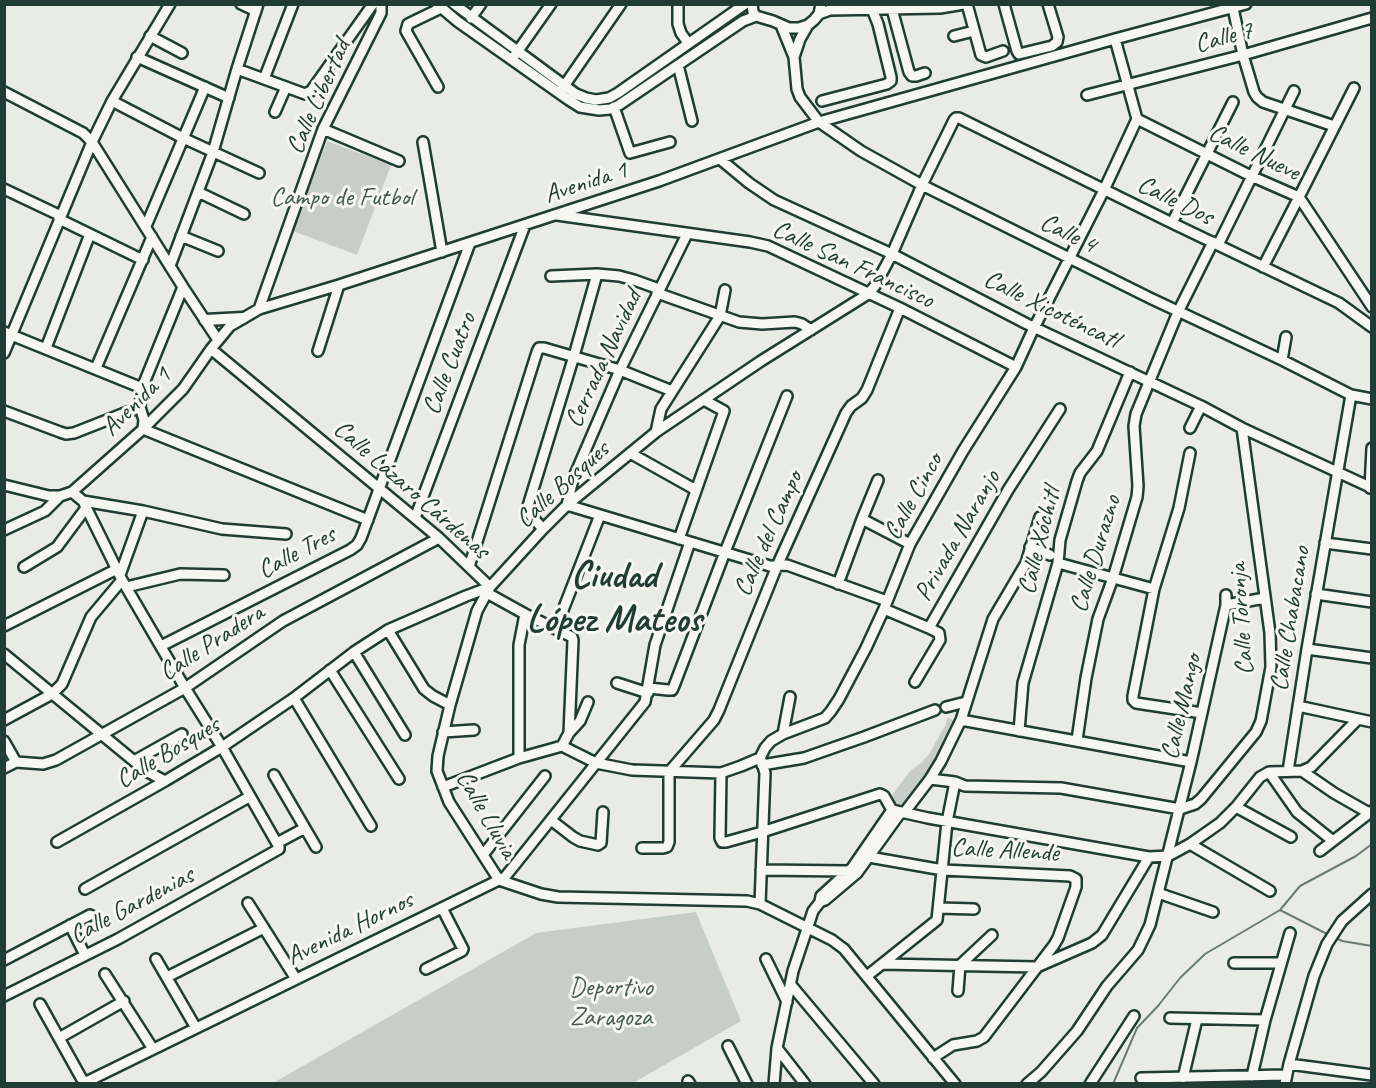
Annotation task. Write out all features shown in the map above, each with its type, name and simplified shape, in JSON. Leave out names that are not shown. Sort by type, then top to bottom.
[{"type":"main road","points":[[205,320],[243,318]]},
{"type":"street","points":[[4,353],[9,333],[92,142],[112,101],[170,4]]},
{"type":"street","points":[[170,266],[215,153],[237,69],[257,8],[241,4]]},
{"type":"street","points":[[264,79],[293,4]]},
{"type":"street","points":[[237,69],[305,94],[311,91],[373,4]]},
{"type":"street","name":"Calle Libertad","points":[[259,309],[323,129],[381,13],[381,4]]},
{"type":"street","points":[[454,4],[515,56]]},
{"type":"street","points":[[471,18],[481,4]]},
{"type":"street","points":[[515,56],[551,4]]},
{"type":"street","points":[[562,89],[621,4]]},
{"type":"street","points":[[678,4],[678,24],[688,43]]},
{"type":"street","points":[[562,89],[596,100],[609,98],[745,4]]},
{"type":"street","points":[[752,4],[756,16]]},
{"type":"street","points":[[438,87],[406,32],[408,24],[439,6],[457,21],[515,56],[562,89],[580,107],[599,110],[619,105],[743,21],[756,16],[789,28],[799,28],[808,25],[820,9],[940,8],[965,4],[981,55],[987,57],[1004,51]]},
{"type":"street","points":[[1004,4],[1019,54],[1052,46],[1057,42],[1058,37],[1048,4]]},
{"type":"street","name":"Avenida 1","points":[[4,485],[50,496],[72,492],[143,429],[183,389],[230,326],[259,309],[659,181],[819,122],[1246,4]]},
{"type":"street","points":[[1233,8],[1243,55],[1257,97],[1263,102],[1334,126]]},
{"type":"street","points":[[822,101],[891,81],[878,24],[872,9]]},
{"type":"street","points":[[892,9],[909,72],[912,76],[925,73]]},
{"type":"street","name":"Calle 7","points":[[1088,94],[1243,55],[1371,18]]},
{"type":"street","name":"Calle 4","points":[[781,25],[794,57],[798,93],[804,105],[819,122],[861,151],[922,185],[1178,312],[1351,395],[1371,399]]},
{"type":"street","name":"Calle 4","points":[[794,57],[808,25]]},
{"type":"street","points":[[954,36],[974,31]]},
{"type":"street","points":[[150,36],[182,53]]},
{"type":"street","points":[[1115,39],[1137,119]]},
{"type":"street","points":[[137,57],[229,98]]},
{"type":"street","points":[[664,61],[675,67],[692,121]]},
{"type":"street","points":[[146,226],[205,87]]},
{"type":"street","points":[[275,112],[286,87]]},
{"type":"street","points":[[1263,267],[1354,88]]},
{"type":"street","name":"Calle Durazno","points":[[1077,740],[1098,619],[1113,578],[1137,497],[1134,426],[1136,414],[1178,312],[1251,176],[1293,91]]},
{"type":"street","points":[[4,92],[83,133],[92,142],[218,340]]},
{"type":"street","points":[[112,101],[183,138],[259,173]]},
{"type":"street","points":[[1172,223],[1233,102]]},
{"type":"street","points":[[614,107],[630,153],[670,142]]},
{"type":"street","name":"Calle Bosques","points":[[57,842],[165,782],[222,747],[388,630],[466,596],[488,590],[567,505],[656,432],[761,361],[868,294],[875,286],[892,254],[922,185],[956,118]]},
{"type":"street","name":"Calle Dos","points":[[956,118],[1339,303],[1371,327]]},
{"type":"street","name":"Calle Nueve","points":[[1137,119],[1251,176],[1299,197],[1371,307]]},
{"type":"street","name":"Calle Cinco","points":[[562,746],[596,763],[632,770],[721,773],[761,761],[765,748],[771,741],[825,718],[839,699],[866,648],[910,544],[963,451],[1016,367],[1137,119]]},
{"type":"street","points":[[323,129],[399,161]]},
{"type":"street","points":[[423,142],[442,252]]},
{"type":"street","name":"Calle Xicoténcatl","points":[[720,159],[774,200],[892,254],[1035,327],[1371,488]]},
{"type":"street","points":[[4,189],[143,260]]},
{"type":"street","points":[[198,192],[244,213]]},
{"type":"street","name":"Calle San Francisco","points":[[556,215],[768,246],[900,308],[1016,367]]},
{"type":"street","name":"Calle Cuatro","points":[[415,518],[525,225]]},
{"type":"street","points":[[46,348],[90,234]]},
{"type":"street","name":"Cerrada Navidad","points":[[567,505],[573,479],[620,370],[687,234]]},
{"type":"street","points":[[181,236],[218,251]]},
{"type":"street","points":[[96,368],[152,237]]},
{"type":"street","name":"Calle Tres","points":[[161,646],[357,545],[470,243]]},
{"type":"street","points":[[543,529],[528,512],[528,506],[597,274]]},
{"type":"street","points":[[551,276],[597,274],[619,276],[739,322],[762,324],[795,322],[811,330]]},
{"type":"street","points":[[318,351],[339,285]]},
{"type":"street","points":[[183,287],[142,388],[140,407],[144,420],[143,429],[368,520]]},
{"type":"street","points":[[656,432],[661,409],[720,316],[725,290]]},
{"type":"street","name":"Calle del Campo","points":[[669,772],[714,720],[777,566],[846,413],[867,390],[900,308]]},
{"type":"street","points":[[9,333],[142,388]]},
{"type":"street","points":[[1282,360],[1286,337]]},
{"type":"street","points":[[469,567],[539,348],[620,370],[672,391]]},
{"type":"street","name":"Calle Lázaro Cárdenas","points":[[211,349],[438,538],[469,567],[488,590],[477,611],[450,705],[438,756],[437,771]]},
{"type":"street","name":"Calle Xóchitl","points":[[1019,730],[1023,683],[1058,563],[1060,540],[1077,481],[1080,473],[1097,451],[1130,372]]},
{"type":"street","name":"Calle Chabacano","points":[[1288,771],[1324,543],[1351,395]]},
{"type":"street","points":[[617,683],[648,691],[672,690],[787,396]]},
{"type":"street","points":[[679,539],[724,411],[704,400]]},
{"type":"street","points":[[1190,428],[1201,406]]},
{"type":"street","points":[[4,411],[66,434],[74,434],[140,407]]},
{"type":"street","name":"Privada Naranjo","points":[[915,682],[940,640],[939,633],[929,628],[1008,490],[1060,410]]},
{"type":"street","name":"Calle Toronja","points":[[1180,809],[1202,799],[1256,732],[1261,721],[1271,667],[1270,633],[1242,428]]},
{"type":"street","points":[[1371,448],[1371,488]]},
{"type":"street","points":[[630,453],[696,490]]},
{"type":"street","points":[[1190,453],[1179,508],[1154,589],[1133,696],[1136,703],[1202,713]]},
{"type":"street","points":[[838,584],[878,480]]},
{"type":"street","points":[[72,492],[84,504],[121,578],[278,846]]},
{"type":"street","points":[[4,530],[45,511],[60,496]]},
{"type":"street","points":[[84,504],[143,511],[222,529],[286,534]]},
{"type":"street","points":[[24,567],[57,547],[84,504]]},
{"type":"street","points":[[567,505],[770,566],[787,565],[886,605],[929,628]]},
{"type":"street","points":[[4,720],[52,694],[62,684],[91,617],[121,578],[143,511]]},
{"type":"street","points":[[556,628],[600,515]]},
{"type":"street","points":[[852,873],[899,812],[930,779],[941,761],[961,720],[993,619],[1028,558],[1040,517]]},
{"type":"street","points":[[862,519],[910,544]]},
{"type":"street","name":"Calle Pradera","points":[[4,768],[16,762],[43,764],[56,760],[185,688],[283,621],[438,538]]},
{"type":"street","points":[[648,691],[655,645],[690,542]]},
{"type":"street","points":[[1324,543],[1371,549]]},
{"type":"street","points":[[1030,547],[1050,555]]},
{"type":"street","points":[[1058,563],[1154,589]]},
{"type":"street","points":[[4,626],[121,578],[180,574],[224,575]]},
{"type":"street","points":[[488,590],[525,614],[572,637],[569,733]]},
{"type":"street","points":[[1316,594],[1371,602]]},
{"type":"street","name":"Calle Mango","points":[[1027,1083],[1041,1072],[1077,1031],[1107,986],[1138,950],[1150,926],[1191,762],[1226,606],[1226,595]]},
{"type":"street","points":[[1226,606],[1265,598]]},
{"type":"street","points":[[519,758],[519,645],[525,614]]},
{"type":"street","points":[[388,630],[424,689],[450,705]]},
{"type":"street","points":[[1307,649],[1371,658]]},
{"type":"street","points":[[354,652],[405,735]]},
{"type":"street","points":[[4,654],[134,762],[165,782]]},
{"type":"street","points":[[330,670],[399,779]]},
{"type":"street","name":"Avenida Hornos","points":[[83,1083],[505,877],[645,702],[648,691]]},
{"type":"street","points":[[783,734],[790,697]]},
{"type":"street","points":[[294,698],[372,826]]},
{"type":"street","points":[[443,788],[519,758],[562,746],[569,733],[580,721],[588,702]]},
{"type":"street","points":[[946,707],[966,702]]},
{"type":"street","points":[[1298,706],[1371,723]]},
{"type":"street","points":[[760,904],[765,773],[761,761],[804,758],[935,710]]},
{"type":"street","points":[[721,773],[720,838],[722,842],[762,832],[880,794],[899,812],[1149,857],[1168,856],[1220,823],[1260,777],[1269,772],[1302,771],[1311,767],[1358,719]]},
{"type":"street","points":[[961,720],[1191,762]]},
{"type":"street","points":[[443,732],[474,730]]},
{"type":"street","points":[[134,762],[182,734]]},
{"type":"street","points":[[4,741],[16,762]]},
{"type":"street","name":"Calle Lluvia","points":[[437,771],[449,802],[499,880]]},
{"type":"street","points":[[1302,771],[1334,793],[1370,812],[1320,851]]},
{"type":"street","points":[[642,848],[663,848],[667,847],[669,842],[669,772]]},
{"type":"street","points":[[1269,772],[1297,812],[1333,841]]},
{"type":"street","points":[[274,776],[316,848]]},
{"type":"street","points":[[483,855],[545,776]]},
{"type":"street","points":[[930,779],[965,786],[1061,788],[1180,809]]},
{"type":"street","points":[[867,976],[937,920],[947,822],[955,783]]},
{"type":"street","points":[[85,889],[249,797]]},
{"type":"street","points":[[1236,807],[1291,837]]},
{"type":"street","points":[[551,820],[573,837],[588,844],[598,845],[601,843],[603,812]]},
{"type":"street","points":[[774,1083],[777,1048],[793,971],[813,911],[820,902],[821,896],[869,857],[899,812]]},
{"type":"street","name":"Calle Gardenias","points":[[4,996],[118,939],[305,828]]},
{"type":"street","points":[[1190,844],[1270,891]]},
{"type":"street","name":"Calle Allende","points":[[869,857],[943,870],[1070,876],[1076,879],[1076,887],[1054,945],[984,1037],[977,1041],[953,1045],[933,1058]]},
{"type":"street","points":[[882,964],[1037,967],[1092,943],[1102,935],[1149,857]]},
{"type":"street","points":[[761,870],[852,873]]},
{"type":"street","points":[[499,880],[541,894],[558,897],[747,901],[760,904],[839,944],[955,1083]]},
{"type":"street","points":[[1158,892],[1214,912]]},
{"type":"street","points":[[1141,1078],[1183,1078],[1200,1081],[1252,1076],[1285,1079],[1314,976],[1327,944],[1342,921],[1371,894]]},
{"type":"street","points":[[248,903],[296,979]]},
{"type":"street","points":[[426,969],[463,950],[442,908]]},
{"type":"street","points":[[939,908],[974,909]]},
{"type":"street","points":[[4,960],[90,915]]},
{"type":"street","points":[[70,925],[85,955]]},
{"type":"street","points":[[167,977],[264,928]]},
{"type":"street","points":[[1252,1076],[1265,1020],[1290,933]]},
{"type":"street","points":[[958,991],[960,965],[992,935]]},
{"type":"street","points":[[766,958],[787,1002]]},
{"type":"street","points":[[156,959],[196,1028]]},
{"type":"street","points":[[1234,963],[1281,963]]},
{"type":"street","points":[[105,974],[153,1048]]},
{"type":"street","points":[[791,985],[874,1083]]},
{"type":"street","points":[[59,1038],[123,1001]]},
{"type":"street","points":[[40,1004],[83,1083]]},
{"type":"street","points":[[1090,1083],[1134,1016]]},
{"type":"street","points":[[1170,1018],[1265,1020]]},
{"type":"street","points":[[1183,1078],[1197,1019]]},
{"type":"street","points":[[728,1046],[747,1083]]},
{"type":"street","points":[[777,1048],[805,1083]]},
{"type":"street","points":[[1289,1064],[1371,1075]]},
{"type":"green space","name":"Campo de Futbol","points":[[327,141],[391,165],[357,255],[293,231]]},
{"type":"green space","points":[[947,718],[958,721],[940,761],[903,813],[887,802],[911,770],[929,754]]},
{"type":"green space","name":"Deportivo Zaragoza","points":[[696,912],[741,1021],[633,1083],[273,1083],[536,933]]},
{"type":"waterway","points":[[1113,1084],[1137,1028],[1180,978],[1205,954],[1280,910],[1300,886],[1356,856],[1372,844]]},
{"type":"waterway","points":[[1280,910],[1329,935]]},
{"type":"waterway","points":[[1334,937],[1342,941],[1372,946]]},
{"type":"district","name":"Ciudad López Mateos","points":[[614,599]]}]
